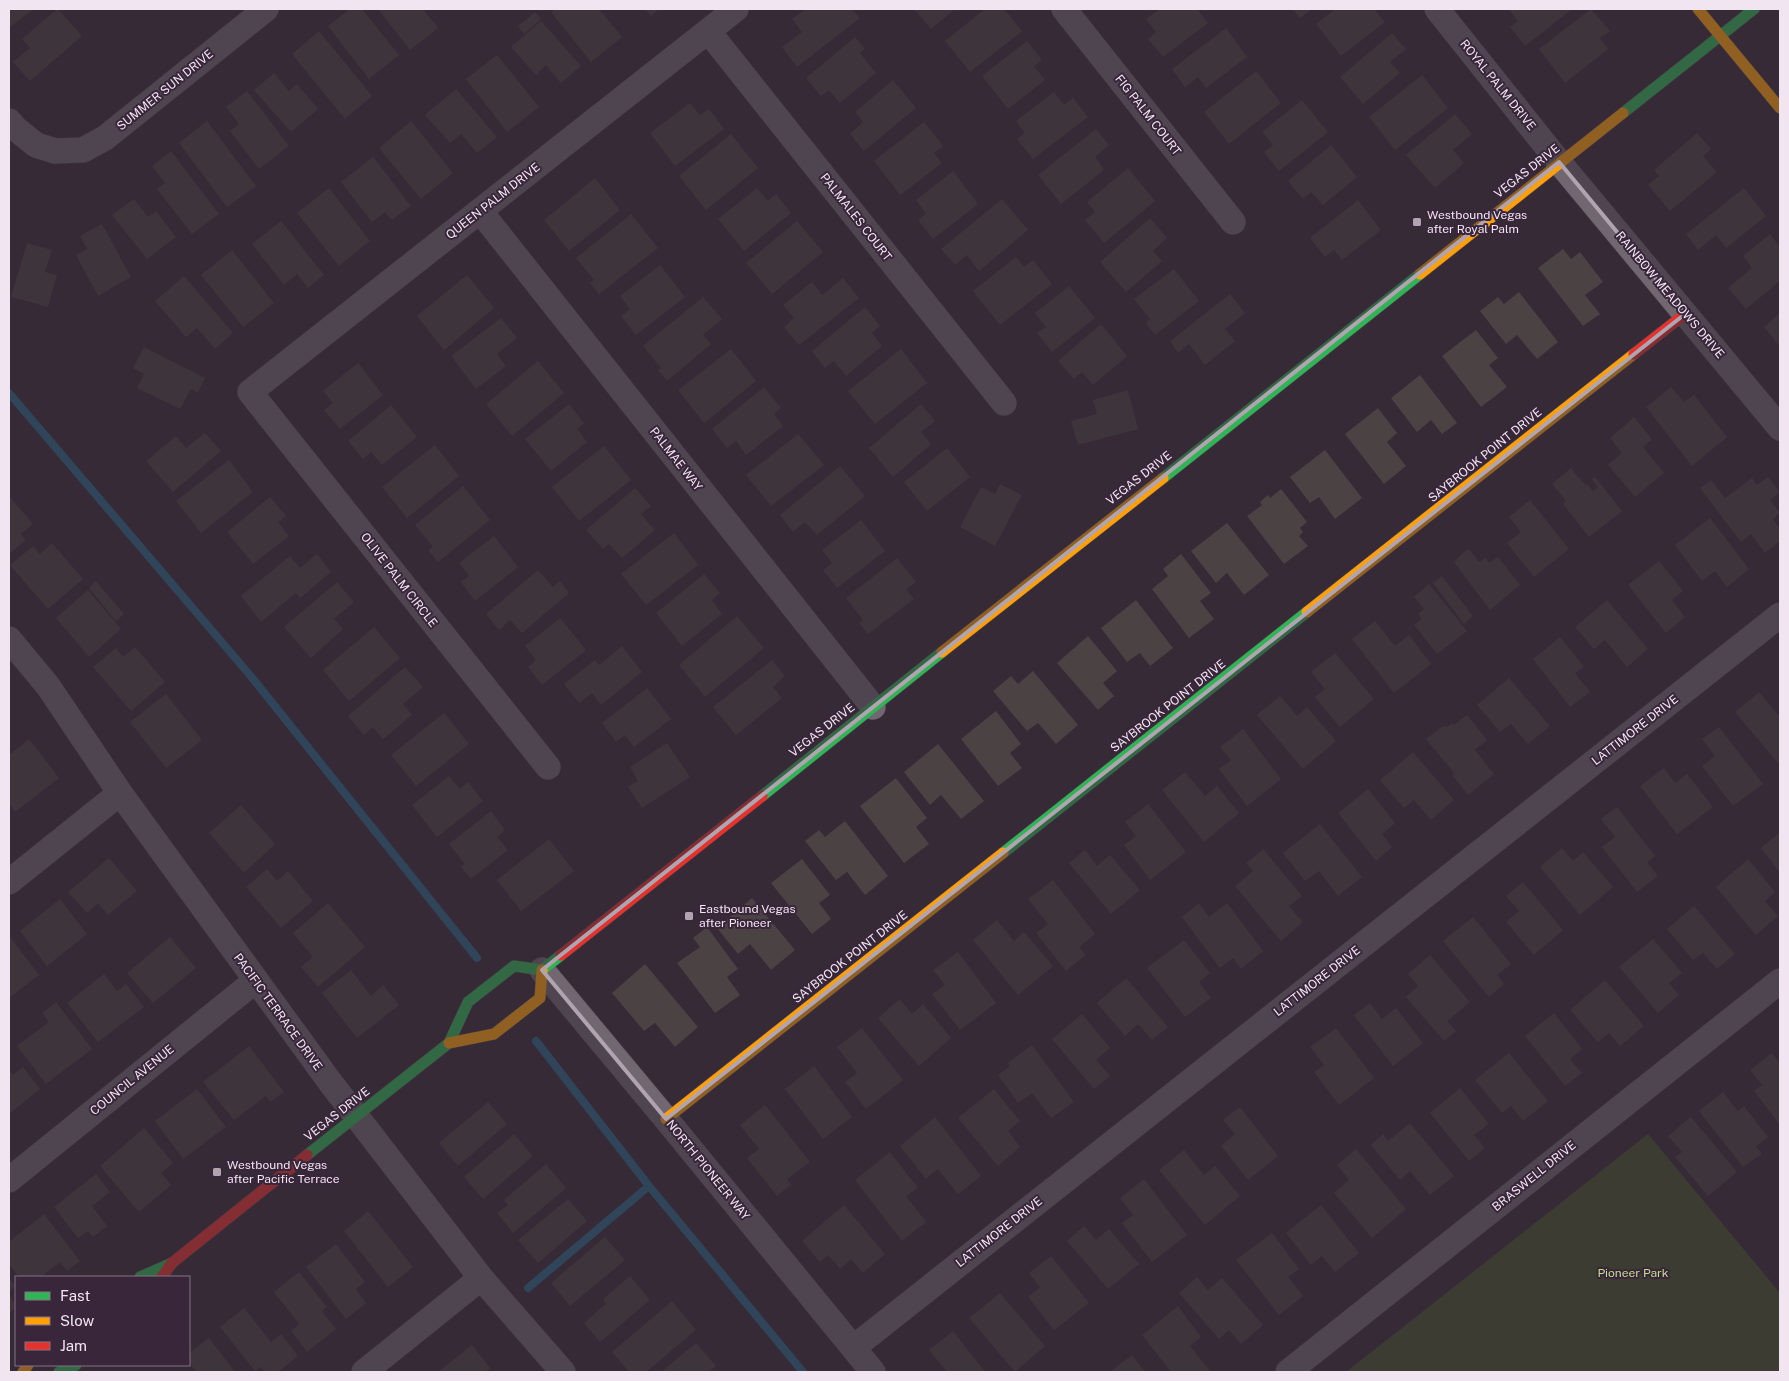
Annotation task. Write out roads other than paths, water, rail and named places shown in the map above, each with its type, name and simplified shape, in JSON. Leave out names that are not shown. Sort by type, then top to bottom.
[{"type":"main road","points":[[1698,9],[1780,108]]},
{"type":"main road","name":"VEGAS DRIVE","points":[[142,1276],[172,1263],[449,1043],[468,1002],[514,966],[542,970],[1754,9]]},
{"type":"main road","name":"SAYBROOK POINT DRIVE","points":[[666,1119],[1685,314]]},
{"type":"main road","name":"VEGAS DRIVE","points":[[449,1043],[494,1034],[535,1002],[540,998],[542,970]]},
{"type":"main road","name":"VEGAS DRIVE","points":[[163,1276],[172,1263]]},
{"type":"main road","points":[[59,1372],[74,1366]]},
{"type":"street","name":"SUMMER SUN DRIVE","points":[[9,121],[36,145],[55,151],[83,150],[105,138],[266,9]]},
{"type":"street","name":"QUEEN PALM DRIVE","points":[[250,392],[736,9]]},
{"type":"street","name":"FIG PALM COURT","points":[[1064,9],[1233,222]]},
{"type":"street","name":"ROYAL PALM DRIVE","points":[[1437,9],[1559,162]]},
{"type":"street","name":"PALMALES COURT","points":[[708,30],[1004,403]]},
{"type":"street","name":"RAINBOW MEADOWS DRIVE","points":[[1559,162],[1780,428]]},
{"type":"street","name":"PALMAE WAY","points":[[480,211],[873,707]]},
{"type":"street","name":"OLIVE PALM CIRCLE","points":[[250,392],[548,767]]},
{"type":"street","name":"LATTIMORE DRIVE","points":[[853,1348],[1780,615]]},
{"type":"street","name":"PACIFIC TERRACE DRIVE","points":[[9,639],[48,686],[120,793],[255,981],[356,1117],[481,1278],[563,1372]]},
{"type":"street","points":[[9,882],[120,793]]},
{"type":"street","name":"NORTH PIONEER WAY","points":[[542,970],[873,1372]]},
{"type":"street","name":"COUNCIL AVENUE","points":[[9,1180],[255,981]]},
{"type":"street","name":"BRASWELL DRIVE","points":[[1288,1372],[1780,981]]},
{"type":"street","points":[[364,1372],[481,1278]]},
{"type":"waterway","points":[[9,393],[249,674],[477,958]]},
{"type":"waterway","points":[[536,1041],[649,1186],[803,1372]]},
{"type":"waterway","points":[[528,1288],[649,1186]]},
{"type":"place","name":"Westbound Vegas after Royal Palm","points":[[1417,222]]},
{"type":"place","name":"Eastbound Vegas after Pioneer","points":[[689,916]]},
{"type":"place","name":"Westbound Vegas after Pacific Terrace","points":[[217,1172]]},
{"type":"park label","name":"Pioneer Park","points":[[1633,1273]]}]
